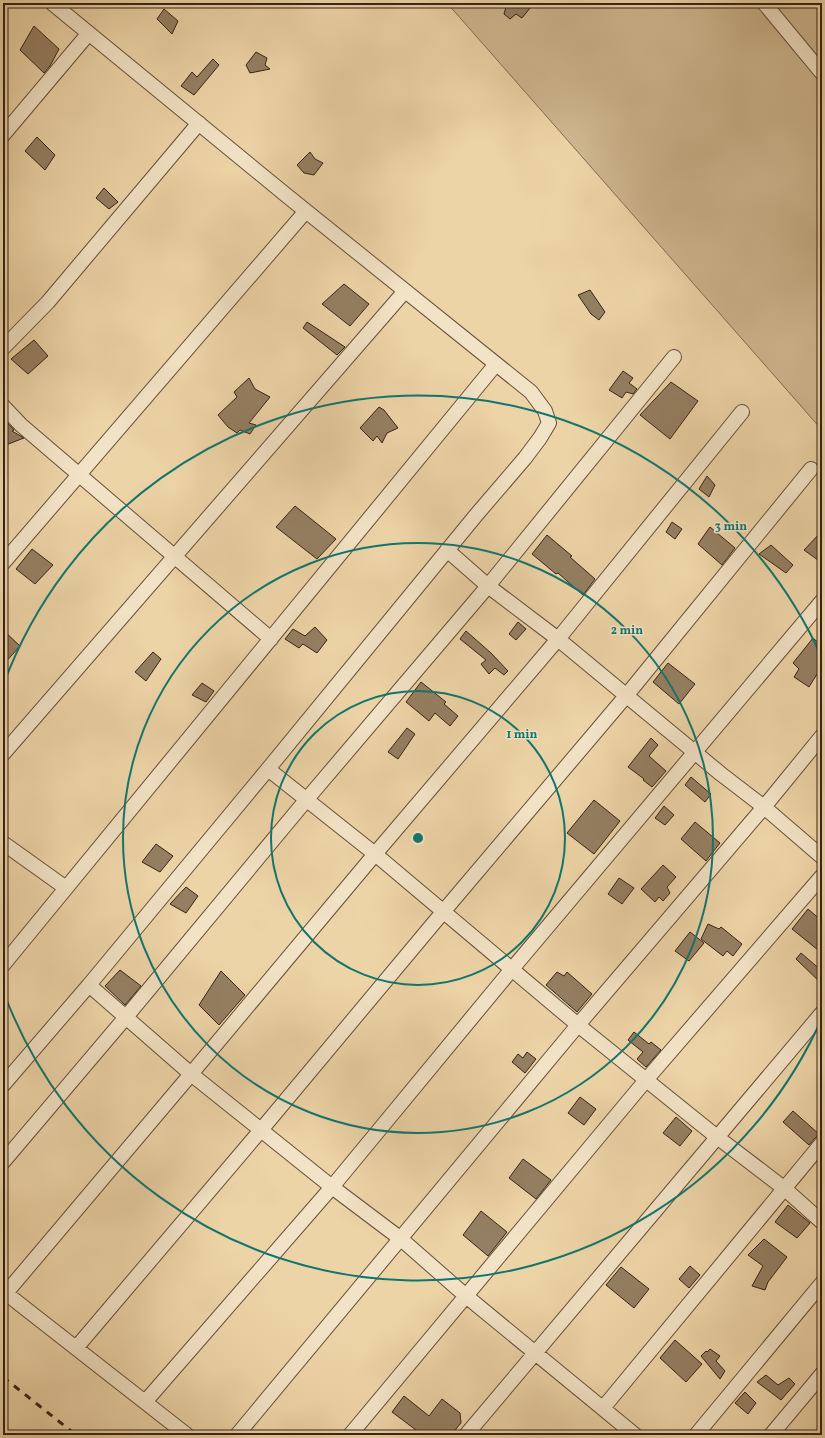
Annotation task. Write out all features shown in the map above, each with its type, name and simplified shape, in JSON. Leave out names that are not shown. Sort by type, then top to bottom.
[{"type":"street","points":[[3,1085],[268,769],[447,550],[525,458],[540,438],[548,423],[545,411],[531,392],[306,211],[52,3]]},
{"type":"street","points":[[764,3],[822,73]]},
{"type":"street","points":[[3,135],[89,33]]},
{"type":"street","points":[[3,348],[48,302],[199,123]]},
{"type":"street","points":[[3,563],[306,211]]},
{"type":"street","points":[[3,754],[405,291]]},
{"type":"street","points":[[3,1162],[126,1018],[307,799],[488,586],[674,357]]},
{"type":"street","points":[[3,965],[496,364]]},
{"type":"street","points":[[3,406],[21,425],[271,639]]},
{"type":"street","points":[[187,1435],[4,1292],[191,1074],[374,854],[558,639],[742,412]]},
{"type":"street","points":[[76,1348],[626,696],[811,470]]},
{"type":"street","points":[[447,550],[488,586],[558,639],[694,752],[764,807],[822,857]]},
{"type":"street","points":[[145,1402],[332,1187],[512,969],[822,601]]},
{"type":"street","points":[[237,1435],[401,1240],[578,1025],[764,807],[822,736]]},
{"type":"street","points":[[268,769],[374,854],[578,1025],[717,1137],[785,1189],[822,1222]]},
{"type":"street","points":[[3,842],[66,888]]},
{"type":"street","points":[[350,1435],[646,1080],[822,876]]},
{"type":"street","points":[[88,985],[191,1074],[332,1187],[401,1240],[466,1296],[636,1435]]},
{"type":"street","points":[[466,1435],[822,1013]]},
{"type":"street","points":[[603,1408],[822,1143]]},
{"type":"street","points":[[696,1435],[822,1283]]},
{"type":"street","points":[[772,1435],[822,1374]]},
{"type":"shaded area","points":[[447,3],[822,3],[822,430]]},
{"type":"building","points":[[507,3],[534,3],[522,18],[516,14],[510,19],[504,14]]},
{"type":"building","points":[[164,9],[178,21],[172,34],[157,19]]},
{"type":"building","points":[[34,26],[59,49],[50,66],[44,73],[20,50]]},
{"type":"building","points":[[256,52],[267,58],[265,65],[270,69],[250,73],[246,65]]},
{"type":"building","points":[[213,59],[219,65],[194,95],[181,86],[192,72],[197,77]]},
{"type":"building","points":[[37,137],[55,155],[45,170],[25,151]]},
{"type":"building","points":[[310,152],[315,159],[323,163],[314,175],[304,173],[297,165]]},
{"type":"building","points":[[104,188],[118,202],[109,209],[96,198]]},
{"type":"building","points":[[344,284],[369,304],[350,326],[322,304]]},
{"type":"building","points":[[590,290],[605,312],[599,320],[591,314],[578,295]]},
{"type":"building","points":[[307,322],[345,347],[337,355],[303,328]]},
{"type":"building","points":[[34,340],[48,356],[28,374],[11,359]]},
{"type":"building","points":[[623,371],[633,378],[629,383],[637,389],[633,394],[626,392],[622,398],[609,390]]},
{"type":"building","points":[[249,378],[255,389],[270,397],[249,423],[256,425],[250,434],[240,430],[237,433],[228,427],[218,415],[237,397],[234,392]]},
{"type":"building","points":[[671,382],[698,401],[670,439],[640,415]]},
{"type":"building","points":[[379,407],[384,410],[398,428],[387,433],[382,443],[377,436],[373,441],[360,428]]},
{"type":"building","points":[[3,418],[14,430],[12,431],[24,438],[3,446]]},
{"type":"building","points":[[707,476],[715,485],[709,497],[699,489]]},
{"type":"building","points":[[295,506],[336,539],[317,559],[276,527]]},
{"type":"building","points":[[672,522],[682,529],[675,539],[666,532]]},
{"type":"building","points":[[710,527],[735,548],[722,565],[698,544]]},
{"type":"building","points":[[822,531],[822,563],[804,550]]},
{"type":"building","points":[[547,535],[572,556],[570,557],[595,579],[583,595],[558,573],[556,574],[532,554]]},
{"type":"building","points":[[771,545],[793,565],[786,573],[759,554]]},
{"type":"building","points":[[32,549],[53,565],[35,584],[16,569]]},
{"type":"building","points":[[518,622],[526,629],[516,640],[509,634]]},
{"type":"building","points":[[315,627],[327,640],[317,653],[303,644],[299,648],[285,639],[293,629],[305,636]]},
{"type":"building","points":[[3,630],[20,646],[3,665]]},
{"type":"building","points":[[466,631],[491,653],[508,671],[504,675],[495,668],[489,674],[481,664],[486,660],[460,639]]},
{"type":"building","points":[[813,638],[822,646],[822,666],[809,687],[794,677],[799,669],[793,663]]},
{"type":"building","points":[[153,652],[161,659],[146,681],[135,672]]},
{"type":"building","points":[[668,663],[695,684],[679,704],[653,682]]},
{"type":"building","points":[[421,682],[446,702],[444,704],[458,716],[450,726],[435,713],[429,721],[406,702]]},
{"type":"building","points":[[202,683],[214,691],[206,702],[192,695]]},
{"type":"building","points":[[407,728],[415,734],[398,759],[388,752]]},
{"type":"building","points":[[651,738],[658,745],[649,756],[666,771],[652,787],[628,767]]},
{"type":"building","points":[[691,777],[711,794],[705,802],[685,785]]},
{"type":"building","points":[[594,800],[620,821],[594,854],[567,833]]},
{"type":"building","points":[[664,806],[674,815],[665,825],[655,818]]},
{"type":"building","points":[[695,822],[720,843],[706,861],[681,839]]},
{"type":"building","points":[[156,844],[173,856],[160,872],[142,862]]},
{"type":"building","points":[[663,865],[676,877],[667,887],[670,893],[663,901],[659,897],[655,902],[641,889]]},
{"type":"building","points":[[619,878],[634,888],[622,904],[608,894]]},
{"type":"building","points":[[186,887],[198,896],[186,913],[170,904]]},
{"type":"building","points":[[808,909],[822,921],[822,945],[818,950],[792,929]]},
{"type":"building","points":[[708,924],[719,929],[721,927],[742,944],[733,956],[727,951],[723,956],[701,939]]},
{"type":"building","points":[[690,932],[704,943],[689,961],[675,951]]},
{"type":"building","points":[[801,953],[822,971],[822,984],[796,959]]},
{"type":"building","points":[[120,970],[141,986],[125,1005],[105,986]]},
{"type":"building","points":[[221,971],[245,995],[219,1025],[199,1005]]},
{"type":"building","points":[[557,972],[564,976],[567,972],[592,994],[577,1012],[546,985]]},
{"type":"building","points":[[634,1032],[649,1044],[651,1042],[661,1050],[646,1067],[637,1059],[643,1052],[628,1040]]},
{"type":"building","points":[[527,1052],[536,1059],[525,1073],[512,1062],[518,1054],[523,1058]]},
{"type":"building","points":[[580,1097],[596,1109],[584,1125],[568,1113]]},
{"type":"building","points":[[793,1111],[820,1135],[816,1137],[809,1145],[783,1122]]},
{"type":"building","points":[[676,1117],[692,1131],[680,1146],[663,1133]]},
{"type":"building","points":[[523,1159],[551,1180],[536,1199],[509,1178]]},
{"type":"building","points":[[788,1205],[810,1223],[797,1238],[775,1222]]},
{"type":"building","points":[[481,1211],[507,1232],[488,1256],[463,1235]]},
{"type":"building","points":[[764,1239],[787,1257],[768,1282],[765,1290],[752,1286],[763,1266],[748,1255]]},
{"type":"building","points":[[690,1266],[700,1275],[689,1288],[679,1279]]},
{"type":"building","points":[[621,1267],[649,1289],[634,1308],[606,1285]]},
{"type":"building","points":[[675,1340],[702,1364],[686,1382],[660,1358]]},
{"type":"building","points":[[710,1349],[720,1356],[716,1361],[725,1371],[720,1379],[701,1356]]},
{"type":"building","points":[[766,1375],[778,1385],[789,1378],[795,1384],[781,1400],[757,1382]]},
{"type":"building","points":[[745,1392],[756,1403],[748,1414],[735,1403]]},
{"type":"building","points":[[404,1396],[429,1416],[442,1399],[460,1413],[461,1423],[451,1435],[412,1435],[416,1430],[392,1412]]},
{"type":"railway","points":[[3,1377],[76,1435]]}]
